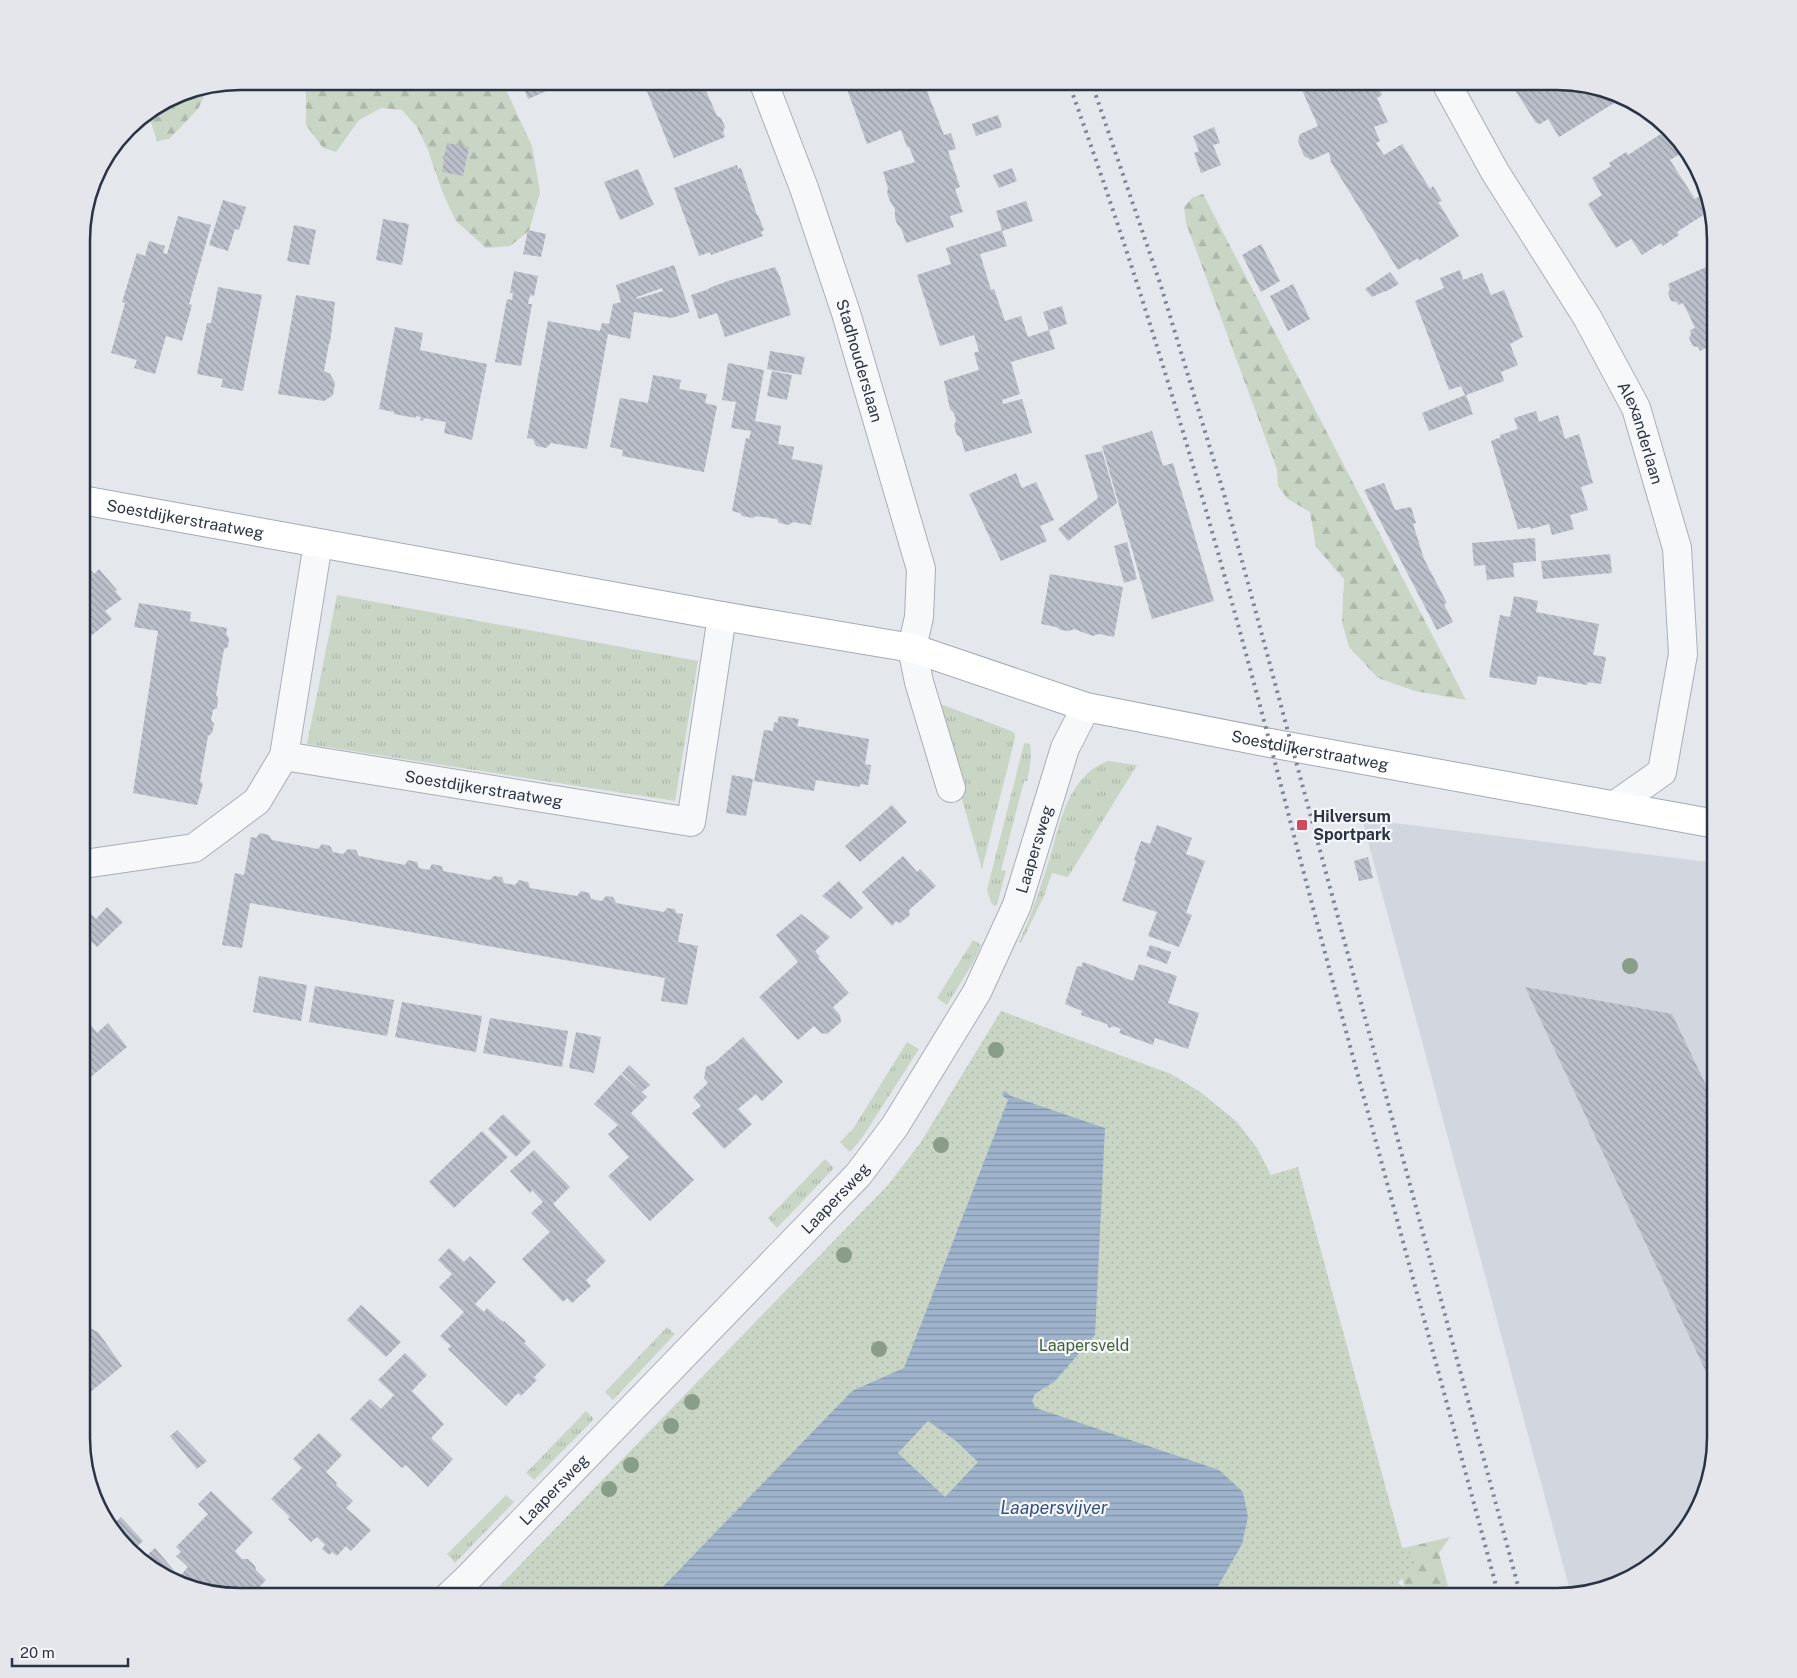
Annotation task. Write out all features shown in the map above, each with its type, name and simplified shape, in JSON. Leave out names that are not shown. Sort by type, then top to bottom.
[{"type":"main road","name":"Soestdijkerstraatweg","points":[[90,501],[722,616],[912,648],[1086,707],[1270,743],[1707,822]]},
{"type":"street","name":"Stadhouderslaan","points":[[766,90],[804,188],[846,313],[920,569],[920,617],[912,648]]},
{"type":"street","name":"Alexanderlaan","points":[[1450,90],[1495,172],[1587,317],[1636,408],[1677,548],[1683,654],[1662,772],[1615,805]]},
{"type":"street","points":[[90,863],[194,848],[257,801],[284,756],[318,543]]},
{"type":"street","name":"Soestdijkerstraatweg","points":[[284,756],[692,822],[722,616]]},
{"type":"street","points":[[912,648],[919,682],[951,788]]},
{"type":"street","name":"Laapersweg","points":[[457,1588],[858,1175],[895,1126],[977,992],[998,950],[1017,905],[1065,748],[1086,707]]},
{"type":"shaded area","points":[[1362,819],[1707,862],[1707,1448],[1704,1467],[1692,1504],[1670,1537],[1656,1551],[1640,1563],[1615,1577],[1596,1583],[1569,1588]]},
{"type":"green space","points":[[305,90],[506,90],[532,146],[540,192],[529,231],[510,246],[486,248],[456,221],[417,127],[402,110],[381,108],[359,120],[336,152],[323,148],[306,125]]},
{"type":"green space","points":[[205,95],[198,109],[169,139],[157,141],[150,120],[182,101]]},
{"type":"green space","points":[[1203,194],[1466,700],[1415,691],[1378,678],[1349,647],[1342,622],[1344,579],[1316,547],[1310,512],[1288,499],[1278,486],[1277,469],[1186,223],[1184,207],[1192,198]]},
{"type":"green space","points":[[337,595],[698,661],[675,801],[307,744]]},
{"type":"green space","points":[[938,703],[1015,734],[982,869],[952,765]]},
{"type":"green space","points":[[1024,744],[1030,744],[1031,749],[1029,772],[1027,781],[1024,781],[1001,870],[1006,871],[997,904],[994,906],[987,890]]},
{"type":"green space","points":[[1108,761],[1137,765],[1068,877],[1052,873],[1044,896],[1021,943],[1019,942],[1037,897],[1065,807],[1072,792],[1093,769]]},
{"type":"green space","points":[[973,940],[981,945],[974,961],[947,1005],[937,998]]},
{"type":"green space","name":"Laapersveld","points":[[1001,1011],[1171,1074],[1199,1091],[1237,1122],[1257,1148],[1271,1175],[1298,1167],[1402,1547],[1418,1561],[1398,1583],[1406,1588],[498,1588],[888,1185],[921,1142]]},
{"type":"green space","points":[[907,1042],[919,1049],[862,1138],[850,1152],[840,1142],[853,1129]]},
{"type":"green space","points":[[825,1159],[834,1168],[777,1228],[768,1218]]},
{"type":"green space","points":[[667,1327],[675,1334],[613,1400],[605,1392]]},
{"type":"green space","points":[[586,1411],[594,1419],[534,1480],[526,1473]]},
{"type":"green space","points":[[506,1495],[514,1502],[455,1563],[447,1554]]},
{"type":"green space","points":[[1450,1537],[1439,1553],[1449,1588],[1405,1588],[1395,1550]]},
{"type":"water","name":"Laapersvijver","points":[[1005,1091],[1011,1096],[1105,1128],[1095,1335],[1055,1381],[1035,1394],[1032,1401],[1036,1408],[1219,1470],[1243,1492],[1248,1517],[1242,1544],[1217,1588],[662,1588],[852,1391],[904,1368],[1008,1100],[1002,1095]],"holes":[[[928,1421],[956,1441],[978,1462],[945,1497],[898,1453]]]},
{"type":"building","points":[[524,90],[549,90],[528,99]]},
{"type":"building","points":[[646,90],[706,90],[717,116],[721,118],[725,127],[723,132],[725,137],[674,158]]},
{"type":"building","points":[[847,90],[926,90],[944,135],[951,133],[956,149],[948,151],[960,187],[955,189],[963,212],[950,216],[954,227],[906,243],[901,228],[897,224],[895,209],[887,193],[888,188],[883,172],[915,162],[901,130],[867,144]]},
{"type":"building","points":[[1302,90],[1380,90],[1382,95],[1377,98],[1388,122],[1374,127],[1380,141],[1376,143],[1384,155],[1402,144],[1430,189],[1433,186],[1442,201],[1438,202],[1459,236],[1419,261],[1418,258],[1398,270],[1331,162],[1329,152],[1311,160],[1304,156],[1298,141],[1300,134],[1318,126]]},
{"type":"building","points":[[1515,90],[1567,90],[1596,95],[1616,102],[1559,137],[1548,119],[1540,124],[1536,123]]},
{"type":"building","points":[[998,115],[1002,127],[976,136],[972,124]]},
{"type":"building","points":[[1214,127],[1220,143],[1213,145],[1221,165],[1201,173],[1194,153],[1199,151],[1193,136]]},
{"type":"building","points":[[1662,133],[1680,154],[1670,160],[1695,199],[1700,195],[1705,214],[1677,232],[1679,235],[1663,246],[1661,243],[1642,255],[1631,239],[1616,248],[1588,204],[1602,195],[1592,178],[1611,166],[1609,163],[1626,152],[1628,155]]},
{"type":"building","points":[[447,143],[469,147],[463,176],[442,172]]},
{"type":"building","points":[[737,165],[738,169],[741,168],[764,230],[761,232],[763,236],[711,255],[710,252],[699,256],[674,188]]},
{"type":"building","points":[[1012,168],[1017,181],[999,188],[993,175]]},
{"type":"building","points":[[638,169],[654,205],[620,220],[604,182]]},
{"type":"building","points":[[223,200],[246,207],[239,230],[235,229],[228,251],[209,245]]},
{"type":"building","points":[[1026,201],[1033,221],[1002,231],[1007,246],[980,254],[991,290],[994,289],[1005,321],[1021,316],[1028,337],[1049,330],[1055,349],[1011,362],[1020,394],[1002,400],[1003,404],[1022,399],[1032,433],[965,452],[961,438],[957,435],[954,426],[956,421],[954,413],[950,409],[944,381],[979,370],[974,353],[979,351],[974,335],[940,346],[917,275],[951,264],[946,248],[1002,230],[996,211]]},
{"type":"building","points":[[178,216],[211,225],[189,304],[192,305],[182,341],[166,336],[155,374],[134,368],[137,360],[111,353],[125,303],[122,302],[137,253],[145,256],[149,241],[165,246],[163,253],[167,254]]},
{"type":"building","points":[[383,219],[409,224],[402,265],[376,260]]},
{"type":"building","points":[[294,225],[316,230],[309,265],[287,261]]},
{"type":"building","points":[[528,230],[546,234],[541,257],[523,254]]},
{"type":"building","points":[[1261,244],[1280,281],[1261,292],[1242,255]]},
{"type":"building","points":[[674,265],[690,312],[672,318],[634,312],[630,339],[608,334],[587,449],[551,443],[546,448],[536,446],[533,439],[527,438],[548,321],[600,331],[602,323],[609,324],[613,304],[621,302],[616,285]],"holes":[[[662,288],[663,291],[636,299]]]},
{"type":"building","points":[[775,267],[780,277],[791,315],[725,337],[717,313],[699,319],[691,295],[728,281]]},
{"type":"building","points":[[1707,267],[1707,347],[1700,351],[1698,347],[1693,346],[1689,338],[1690,330],[1695,328],[1683,303],[1678,305],[1677,302],[1671,301],[1668,293],[1670,289],[1668,284]]},
{"type":"building","points":[[1460,270],[1463,280],[1482,273],[1491,295],[1504,290],[1523,337],[1510,344],[1518,365],[1501,372],[1504,381],[1466,395],[1473,414],[1429,431],[1422,413],[1465,395],[1461,386],[1449,390],[1415,301],[1444,288],[1440,278]]},
{"type":"building","points":[[514,271],[538,276],[534,296],[530,295],[528,304],[532,304],[521,366],[495,362],[507,299],[512,300],[513,293],[510,293]]},
{"type":"building","points":[[1390,272],[1399,284],[1372,297],[1365,289]]},
{"type":"building","points":[[1293,284],[1310,319],[1288,331],[1270,296]]},
{"type":"building","points":[[218,287],[262,295],[243,391],[221,387],[223,379],[197,374],[207,323],[211,323]]},
{"type":"building","points":[[296,295],[335,302],[330,343],[324,371],[330,374],[335,383],[333,395],[324,401],[278,394]]},
{"type":"building","points":[[1062,306],[1067,324],[1049,330],[1043,312]]},
{"type":"building","points":[[395,327],[423,333],[420,350],[487,364],[472,440],[444,433],[446,422],[424,418],[423,421],[420,420],[421,417],[416,416],[416,418],[394,414],[394,412],[379,409]]},
{"type":"building","points":[[770,351],[805,357],[801,375],[767,369]]},
{"type":"building","points":[[728,363],[764,370],[755,421],[781,426],[778,444],[794,447],[792,459],[823,465],[811,525],[793,522],[789,525],[779,523],[777,519],[756,516],[753,518],[742,516],[740,513],[732,511],[746,438],[749,439],[751,431],[731,428],[736,402],[722,400]]},
{"type":"building","points":[[772,371],[792,375],[787,400],[767,396]]},
{"type":"building","points":[[653,375],[681,380],[679,389],[707,394],[705,403],[717,406],[704,472],[622,456],[623,450],[610,447],[620,398],[648,403]]},
{"type":"building","points":[[1536,411],[1539,422],[1558,415],[1565,439],[1579,434],[1593,483],[1581,487],[1588,510],[1570,515],[1574,529],[1552,535],[1549,524],[1531,529],[1530,527],[1518,529],[1491,441],[1501,437],[1500,435],[1518,429],[1514,418]]},
{"type":"building","points":[[1152,431],[1163,466],[1173,463],[1214,601],[1152,619],[1102,446]]},
{"type":"building","points":[[1102,451],[1117,503],[1068,541],[1058,529],[1098,498],[1085,455]]},
{"type":"building","points":[[1016,473],[1022,488],[1036,482],[1054,520],[1040,526],[1047,541],[1001,561],[969,494]]},
{"type":"building","points":[[1384,483],[1395,510],[1411,507],[1416,523],[1413,524],[1424,559],[1447,603],[1444,604],[1453,622],[1437,630],[1364,490]]},
{"type":"building","points":[[1535,538],[1536,561],[1513,563],[1514,577],[1487,580],[1485,565],[1474,566],[1472,543]]},
{"type":"building","points":[[1127,542],[1137,579],[1124,583],[1114,546]]},
{"type":"building","points":[[1610,554],[1612,573],[1543,579],[1541,561]]},
{"type":"building","points":[[90,568],[94,574],[99,569],[117,590],[115,591],[122,599],[105,611],[112,619],[90,637]]},
{"type":"building","points":[[1050,574],[1123,587],[1114,637],[1099,634],[1093,636],[1074,629],[1069,631],[1061,630],[1041,624]]},
{"type":"building","points":[[1514,596],[1538,601],[1536,612],[1599,624],[1593,655],[1606,657],[1601,684],[1588,682],[1587,685],[1538,676],[1536,685],[1489,677],[1500,615],[1510,617]]},
{"type":"building","points":[[139,603],[191,612],[190,621],[227,628],[228,647],[224,649],[216,695],[218,698],[217,708],[213,710],[211,720],[214,724],[212,733],[208,736],[200,781],[203,784],[197,805],[133,793],[158,631],[134,627]]},
{"type":"building","points":[[779,716],[799,719],[797,726],[869,739],[865,764],[871,765],[868,785],[860,784],[860,787],[816,780],[814,791],[754,781],[764,730],[773,731],[774,722],[777,723]]},
{"type":"building","points":[[732,775],[753,779],[746,816],[726,813]]},
{"type":"building","points":[[892,805],[907,822],[860,862],[845,846]]},
{"type":"building","points":[[1157,825],[1192,838],[1186,854],[1205,861],[1186,913],[1192,915],[1179,947],[1148,936],[1157,912],[1122,901],[1141,841],[1150,844]]},
{"type":"building","points":[[260,833],[269,835],[272,840],[318,849],[322,844],[330,846],[333,852],[343,854],[348,849],[356,850],[359,856],[405,865],[408,860],[417,862],[419,868],[429,870],[432,864],[442,866],[443,871],[490,880],[494,876],[502,877],[504,883],[515,885],[519,880],[528,882],[530,888],[577,896],[581,891],[589,893],[591,899],[602,901],[606,896],[613,897],[616,903],[664,912],[667,908],[675,909],[676,913],[683,914],[678,942],[698,946],[687,1005],[661,1001],[665,978],[250,903],[242,948],[222,945],[235,873],[244,875],[251,837],[256,838]]},
{"type":"building","points":[[903,856],[917,872],[920,869],[936,886],[909,910],[910,915],[900,923],[896,921],[892,926],[862,892]]},
{"type":"building","points":[[1368,857],[1373,878],[1359,881],[1354,861]]},
{"type":"building","points":[[839,881],[863,908],[851,919],[822,896]]},
{"type":"building","points":[[107,907],[123,922],[97,947],[90,940],[90,913],[96,919]]},
{"type":"building","points":[[801,914],[830,937],[815,951],[820,957],[818,958],[849,993],[833,1007],[840,1015],[841,1022],[827,1034],[821,1033],[814,1026],[798,1040],[759,997],[798,962],[776,935]]},
{"type":"building","points":[[1150,945],[1171,952],[1167,964],[1146,956]]},
{"type":"building","points":[[1083,962],[1133,981],[1139,964],[1177,976],[1168,1003],[1199,1013],[1188,1049],[1155,1038],[1153,1045],[1119,1033],[1121,1029],[1114,1026],[1109,1028],[1107,1024],[1081,1015],[1082,1011],[1065,1004],[1077,966],[1081,967]]},
{"type":"building","points":[[259,976],[307,985],[301,1021],[253,1012]]},
{"type":"building","points":[[315,986],[394,1000],[387,1036],[309,1022]]},
{"type":"building","points":[[1525,987],[1672,1014],[1707,1087],[1707,1374]]},
{"type":"building","points":[[402,1002],[482,1016],[476,1052],[395,1037]]},
{"type":"building","points":[[490,1018],[568,1031],[562,1067],[483,1053]]},
{"type":"building","points":[[108,1023],[127,1047],[90,1077],[90,1024],[97,1033]]},
{"type":"building","points":[[576,1032],[601,1037],[594,1073],[569,1068]]},
{"type":"building","points":[[743,1037],[783,1082],[762,1101],[756,1094],[738,1109],[752,1124],[724,1149],[692,1113],[701,1106],[693,1097],[708,1083],[704,1078],[706,1067],[714,1063]]},
{"type":"building","points":[[629,1065],[650,1085],[642,1092],[622,1073]]},
{"type":"building","points":[[621,1074],[647,1097],[631,1113],[694,1180],[650,1221],[608,1176],[629,1157],[608,1134],[618,1125],[594,1104]]},
{"type":"building","points":[[503,1114],[531,1142],[516,1157],[488,1129]]},
{"type":"building","points":[[482,1131],[508,1157],[454,1208],[429,1182]]},
{"type":"building","points":[[534,1150],[570,1187],[553,1204],[606,1261],[586,1280],[591,1286],[572,1303],[567,1298],[563,1302],[522,1259],[550,1232],[531,1213],[543,1202],[532,1190],[530,1193],[510,1171]]},
{"type":"building","points":[[449,1248],[464,1262],[470,1256],[496,1282],[475,1304],[484,1312],[487,1308],[504,1321],[526,1341],[524,1343],[546,1365],[534,1377],[537,1380],[521,1396],[518,1393],[506,1406],[448,1349],[451,1346],[440,1336],[464,1312],[439,1287],[452,1274],[438,1260]]},
{"type":"building","points":[[361,1305],[401,1342],[386,1357],[347,1320]]},
{"type":"building","points":[[90,1328],[98,1332],[122,1366],[90,1392]]},
{"type":"building","points":[[405,1353],[427,1375],[412,1391],[444,1424],[431,1438],[453,1459],[428,1487],[406,1465],[402,1468],[350,1419],[370,1399],[381,1409],[394,1395],[378,1380]]},
{"type":"building","points":[[177,1430],[207,1461],[197,1469],[170,1436]]},
{"type":"building","points":[[319,1433],[342,1455],[326,1472],[337,1483],[336,1485],[353,1501],[346,1508],[371,1530],[351,1551],[346,1546],[337,1556],[332,1552],[329,1555],[322,1549],[325,1545],[317,1537],[311,1542],[288,1519],[290,1517],[271,1499],[302,1468],[293,1459]]},
{"type":"building","points":[[211,1491],[253,1532],[235,1551],[242,1559],[248,1559],[266,1580],[259,1588],[230,1588],[211,1585],[185,1578],[181,1575],[188,1567],[176,1556],[181,1552],[176,1547],[208,1514],[198,1504]]},
{"type":"building","points":[[121,1517],[143,1541],[137,1547],[116,1522]]},
{"type":"building","points":[[155,1548],[177,1574],[165,1568],[147,1555]]},
{"type":"railway","points":[[1071,90],[1132,267],[1217,548],[1497,1588]]},
{"type":"railway","points":[[1094,90],[1160,283],[1224,494],[1519,1588]]},
{"type":"place","name":"Hilversum Sportpark","points":[[1302,825]]}]
